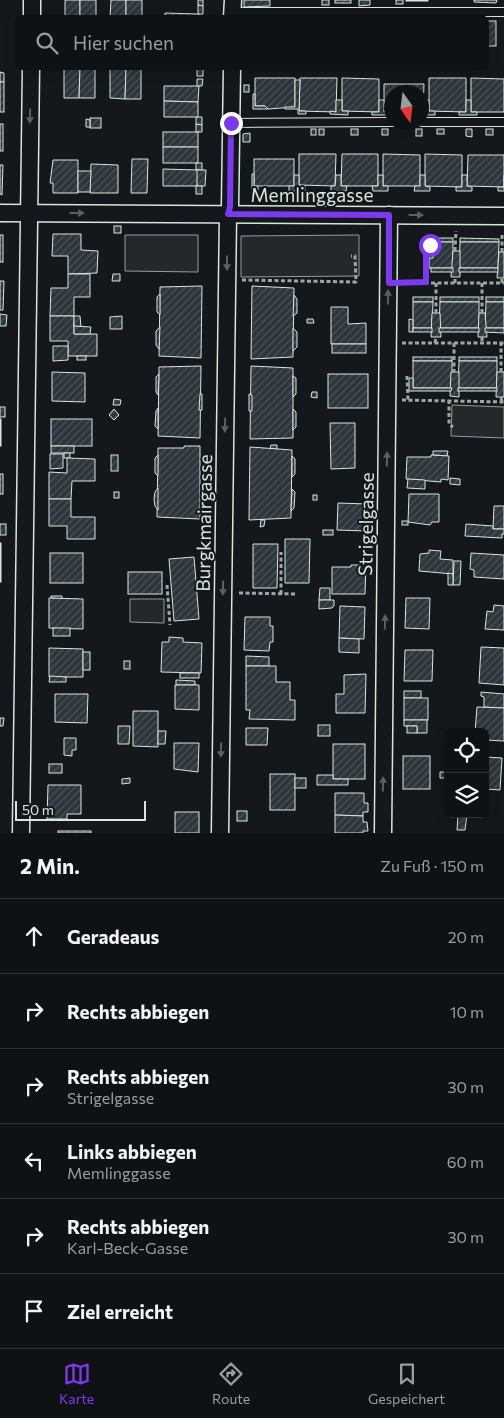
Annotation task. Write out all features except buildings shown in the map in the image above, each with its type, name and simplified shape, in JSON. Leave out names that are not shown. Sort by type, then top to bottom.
[{"type":"street","points":[[32,0],[32,15]]},
{"type":"street","points":[[21,833],[31,70]]},
{"type":"street","name":"Burgkmairgasse","points":[[220,833],[228,214],[230,207],[232,70]]},
{"type":"street","name":"Memlinggasse","points":[[0,213],[504,216]]},
{"type":"street","name":"Strigelgasse","points":[[383,833],[389,215]]},
{"type":"lane","points":[[232,10],[504,12]]},
{"type":"lane","points":[[231,123],[384,122]]},
{"type":"lane","points":[[429,122],[504,122]]},
{"type":"path","points":[[426,282],[426,244],[430,245]]},
{"type":"path","points":[[227,279],[356,282],[354,256],[351,256]]},
{"type":"path","points":[[455,277],[455,283]]},
{"type":"path","points":[[389,283],[503,283],[502,278]]},
{"type":"path","points":[[436,283],[436,313]]},
{"type":"path","points":[[482,283],[482,313]]},
{"type":"path","points":[[435,343],[436,337]]},
{"type":"path","points":[[482,337],[482,343]]},
{"type":"path","points":[[388,343],[502,343],[500,372]]},
{"type":"path","points":[[454,343],[454,372]]},
{"type":"path","points":[[408,376],[408,400]]},
{"type":"path","points":[[387,400],[449,400],[454,398],[503,402],[502,397]]},
{"type":"path","points":[[449,400],[449,424],[453,426]]},
{"type":"path","points":[[281,552],[281,594]]},
{"type":"path","points":[[167,585],[170,625]]},
{"type":"path","points":[[223,593],[298,594]]},
{"type":"shaded area","points":[[125,235],[198,235],[198,272],[125,271]]},
{"type":"shaded area","points":[[359,235],[359,276],[241,277],[241,236]]},
{"type":"shaded area","points":[[452,405],[504,407],[504,438],[451,436]]},
{"type":"shaded area","points":[[130,599],[164,599],[164,623],[130,622]]},
{"type":"route","points":[[231,123],[230,207],[228,214],[389,215],[389,283],[426,282],[426,244],[430,245]]}]
